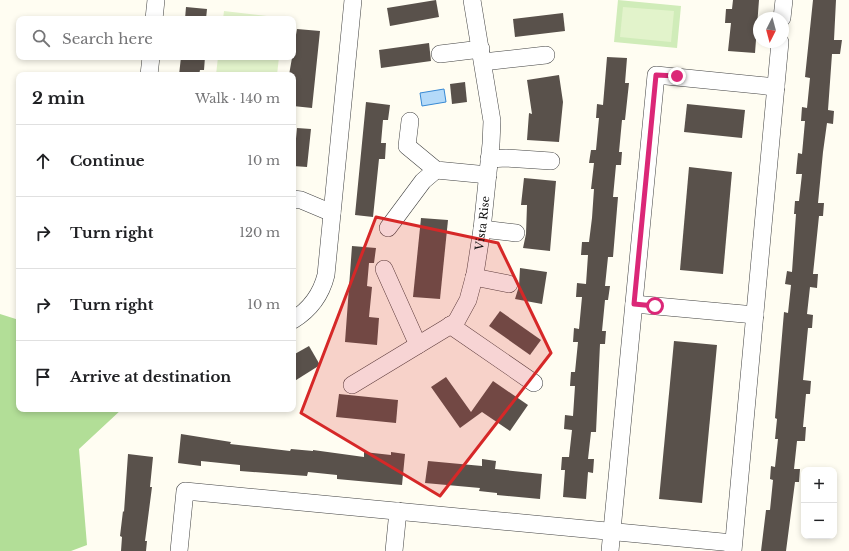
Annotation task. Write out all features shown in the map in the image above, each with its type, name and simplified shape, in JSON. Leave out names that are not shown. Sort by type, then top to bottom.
[{"type":"street","points":[[154,16],[156,0]]},
{"type":"street","points":[[296,318],[311,306],[322,289],[326,275],[353,0]]},
{"type":"street","name":"Vista Rise","points":[[352,385],[456,322],[468,300],[474,277],[482,229],[489,167],[492,121],[472,0]]},
{"type":"street","points":[[783,12],[784,0]]},
{"type":"street","points":[[179,551],[185,490],[612,532],[733,547],[779,48]]},
{"type":"street","points":[[440,54],[546,55]]},
{"type":"street","points":[[149,72],[151,60]]},
{"type":"street","points":[[610,551],[656,75],[776,87]]},
{"type":"street","points":[[410,121],[408,146],[436,170]]},
{"type":"street","points":[[388,228],[423,181],[436,170],[489,167],[506,158],[551,161]]},
{"type":"street","points":[[296,199],[332,213]]},
{"type":"street","points":[[482,229],[516,233]]},
{"type":"street","points":[[384,269],[418,345]]},
{"type":"street","points":[[474,277],[509,284]]},
{"type":"street","points":[[634,304],[755,315]]},
{"type":"street","points":[[450,325],[534,383]]},
{"type":"street","points":[[394,551],[398,511]]},
{"type":"highlighted area","points":[[376,217],[498,243],[551,353],[440,496],[301,413]]},
{"type":"green space","points":[[618,0],[681,6],[677,48],[614,42]]},
{"type":"green space","points":[[623,7],[674,11],[671,42],[620,37]]},
{"type":"green space","points":[[224,11],[267,16],[223,16]]},
{"type":"green space","points":[[218,60],[279,60],[277,72],[216,72]]},
{"type":"green space","points":[[0,314],[16,319],[16,412],[119,412],[79,449],[87,545],[71,551],[0,551]]},
{"type":"water","points":[[444,89],[446,102],[422,106],[420,93]]},
{"type":"building","points":[[436,0],[439,17],[390,26],[387,8]]},
{"type":"building","points":[[733,0],[759,0],[758,12],[753,12],[753,48],[755,48],[755,53],[728,51],[731,23],[725,23],[726,9],[732,9]]},
{"type":"building","points":[[813,0],[836,0],[834,40],[842,40],[840,54],[832,54],[828,110],[834,111],[833,124],[827,123],[818,203],[824,203],[823,216],[819,216],[813,274],[818,274],[817,288],[810,287],[807,314],[813,315],[812,328],[808,328],[803,380],[811,381],[810,394],[806,394],[803,427],[806,427],[805,441],[797,441],[794,469],[800,469],[799,482],[795,482],[786,551],[761,551],[766,510],[770,510],[773,480],[770,479],[771,466],[775,467],[778,439],[775,439],[777,419],[775,418],[784,312],[788,313],[791,285],[785,284],[787,271],[792,272],[796,214],[794,214],[795,201],[799,201],[802,174],[796,174],[798,153],[802,154],[805,121],[801,121],[802,107],[807,108],[810,78],[805,77]]},
{"type":"building","points":[[186,7],[207,9],[206,16],[185,16]]},
{"type":"building","points":[[563,13],[565,31],[515,37],[513,19]]},
{"type":"building","points":[[297,29],[320,31],[312,108],[296,106],[296,72],[290,72],[292,60],[296,60]]},
{"type":"building","points":[[429,43],[431,61],[381,68],[379,50]]},
{"type":"building","points":[[607,57],[627,58],[625,83],[629,83],[625,120],[622,120],[619,152],[622,152],[621,165],[616,165],[613,197],[618,197],[613,257],[608,257],[605,286],[610,286],[608,300],[605,300],[602,331],[606,331],[605,344],[600,344],[596,432],[591,432],[588,459],[594,459],[593,473],[588,472],[586,499],[563,497],[565,470],[561,470],[562,457],[569,457],[572,430],[564,429],[565,415],[573,416],[575,386],[570,386],[571,372],[575,372],[578,342],[573,342],[574,328],[579,329],[582,297],[576,297],[577,283],[586,284],[588,255],[581,255],[582,242],[589,242],[592,218],[594,189],[591,189],[594,163],[589,163],[591,150],[596,150],[599,118],[596,118],[597,104],[603,105]]},
{"type":"building","points":[[181,60],[205,60],[204,70],[200,70],[200,72],[179,72]]},
{"type":"building","points":[[559,75],[563,102],[559,142],[527,140],[529,113],[532,114],[527,80]]},
{"type":"building","points":[[465,82],[467,102],[452,104],[450,84]]},
{"type":"building","points":[[366,102],[390,105],[388,120],[383,120],[381,143],[386,143],[385,159],[379,159],[373,217],[355,215]]},
{"type":"building","points":[[687,104],[745,110],[742,138],[684,132]]},
{"type":"building","points":[[297,128],[311,129],[307,167],[296,166]]},
{"type":"building","points":[[689,167],[732,172],[723,274],[680,270]]},
{"type":"building","points":[[524,178],[556,181],[550,251],[523,248],[526,234],[527,205],[521,205]]},
{"type":"building","points":[[421,218],[448,220],[440,299],[413,297]]},
{"type":"building","points":[[352,246],[376,248],[374,263],[369,263],[367,286],[372,287],[369,317],[379,318],[377,345],[345,342]]},
{"type":"building","points":[[520,268],[547,272],[542,304],[515,299],[519,286]]},
{"type":"building","points":[[500,311],[541,340],[530,355],[489,326]]},
{"type":"building","points":[[674,341],[717,345],[702,503],[659,499]]},
{"type":"building","points":[[309,346],[320,365],[296,380],[296,353]]},
{"type":"building","points":[[446,377],[471,412],[493,381],[528,405],[510,431],[482,412],[460,428],[431,387]]},
{"type":"building","points":[[339,394],[398,400],[396,423],[336,417]]},
{"type":"building","points":[[181,434],[231,442],[230,444],[290,451],[291,449],[313,450],[364,457],[364,452],[391,455],[391,452],[405,454],[402,485],[337,479],[337,475],[308,472],[307,476],[240,471],[240,465],[201,461],[201,466],[178,463]]},
{"type":"building","points":[[128,454],[153,457],[150,487],[152,487],[145,541],[147,541],[146,551],[121,551],[122,537],[120,536],[123,511],[124,512]]},
{"type":"building","points":[[482,459],[496,461],[495,469],[542,474],[540,499],[497,495],[497,493],[479,491],[480,488],[425,483],[428,461],[482,466]]},
{"type":"route","points":[[655,306],[634,304],[656,75],[677,76]]}]
